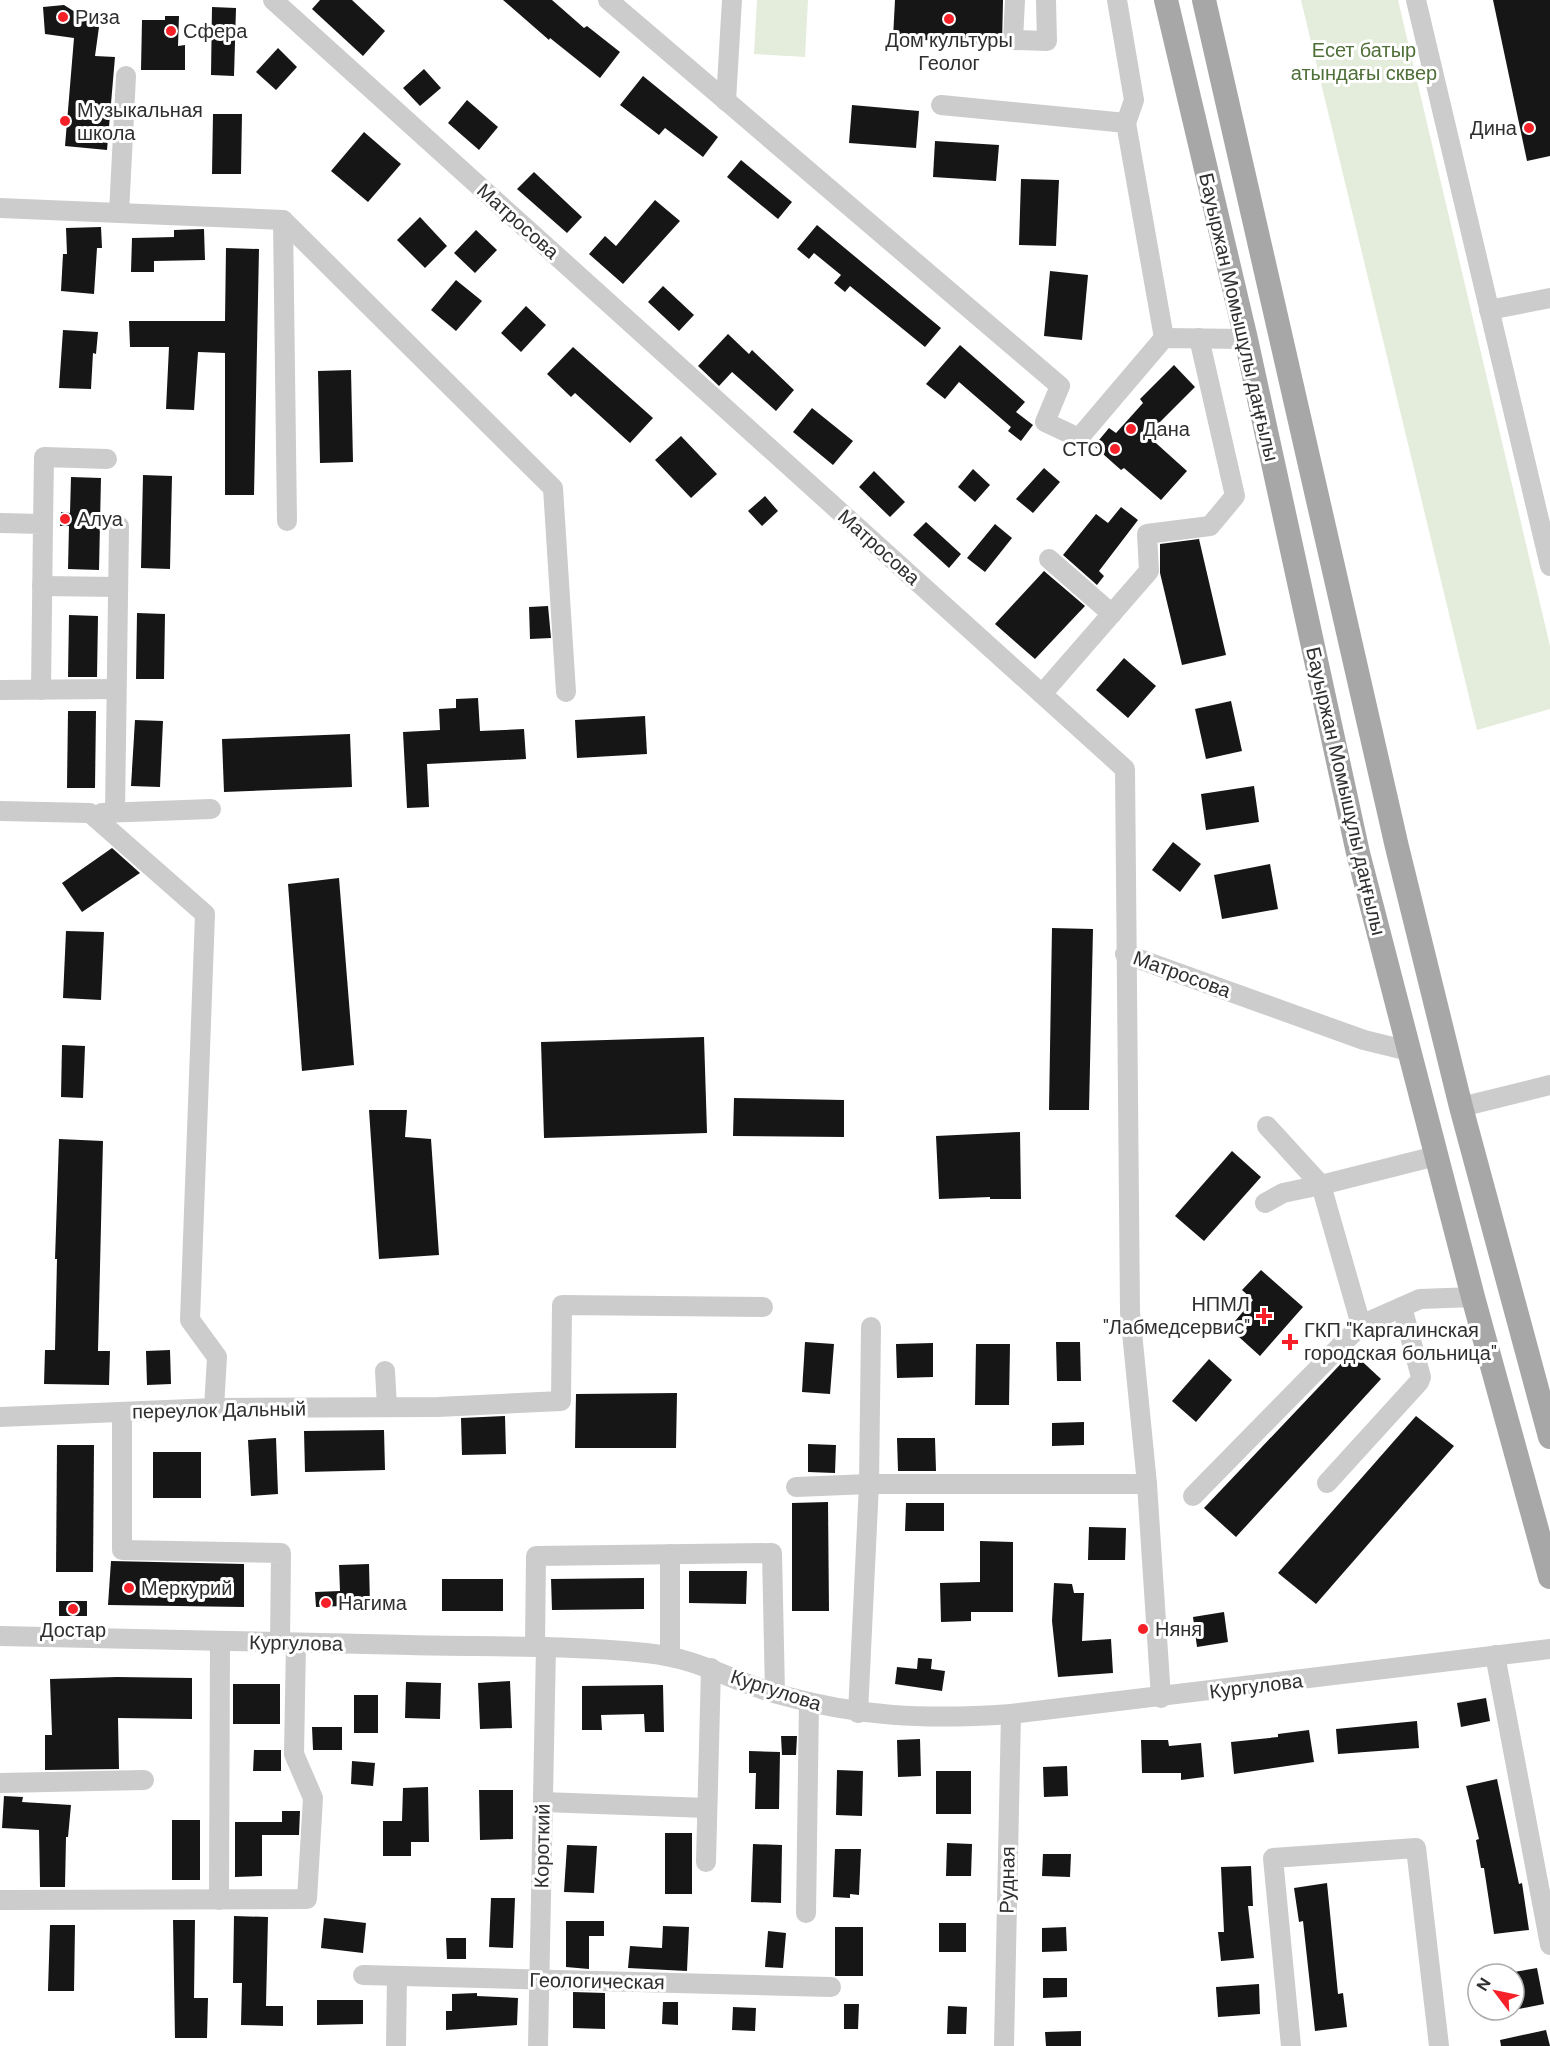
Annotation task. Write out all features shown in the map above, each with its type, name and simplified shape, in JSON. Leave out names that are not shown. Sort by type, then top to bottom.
[{"type":"main road","name":"Бауыржан Момышұлы даңғылы","points":[[1166,0],[1246,339],[1358,854],[1473,1297],[1550,1577]]},
{"type":"main road","name":"Бауыржан Момышұлы даңғылы","points":[[1204,0],[1397,847],[1461,1107],[1550,1437]]},
{"type":"main road","points":[[1358,854],[1397,847]]},
{"type":"main road","points":[[1425,1116],[1461,1107]]},
{"type":"street","name":"Матросова","points":[[273,0],[1125,769],[1125,954],[1364,1040],[1409,1051]]},
{"type":"street","points":[[608,0],[1060,386],[1045,422],[1079,438],[1164,338],[1246,339]]},
{"type":"street","points":[[726,101],[732,0]]},
{"type":"street","points":[[1014,0],[1013,40],[1047,41],[1046,0]]},
{"type":"street","points":[[1118,0],[1134,100],[1126,123],[1164,338]]},
{"type":"street","points":[[1416,0],[1550,566]]},
{"type":"street","points":[[119,213],[126,76]]},
{"type":"street","points":[[941,105],[1126,123]]},
{"type":"street","points":[[0,208],[283,220],[554,488],[566,692]]},
{"type":"street","points":[[283,220],[287,521]]},
{"type":"street","points":[[1489,310],[1550,298]]},
{"type":"street","points":[[1042,694],[1149,571],[1147,534],[1209,526],[1235,495],[1199,338]]},
{"type":"street","points":[[40,690],[44,457],[107,459]]},
{"type":"street","points":[[0,523],[43,524]]},
{"type":"street","points":[[115,812],[119,526]]},
{"type":"street","points":[[1049,559],[1112,614]]},
{"type":"street","points":[[42,586],[118,587]]},
{"type":"street","points":[[0,690],[116,689]]},
{"type":"street","points":[[0,811],[90,813],[211,809]]},
{"type":"street","points":[[90,813],[205,914],[190,1320],[217,1356],[214,1408]]},
{"type":"street","points":[[1125,954],[1130,1312],[1147,1484],[1161,1698]]},
{"type":"street","points":[[1461,1107],[1550,1085]]},
{"type":"street","points":[[1267,1126],[1321,1185],[1361,1325]]},
{"type":"street","points":[[1265,1203],[1283,1193],[1436,1156]]},
{"type":"street","points":[[1193,1496],[1361,1325],[1420,1299],[1473,1297]]},
{"type":"street","name":"переулок Дальный","points":[[0,1417],[214,1408],[438,1407],[561,1401],[562,1305],[763,1307]]},
{"type":"street","points":[[1327,1484],[1419,1382],[1421,1377],[1402,1307]]},
{"type":"street","points":[[858,1713],[869,1484],[872,1328]]},
{"type":"street","points":[[385,1371],[387,1407]]},
{"type":"street","points":[[0,1900],[306,1899],[313,1798],[294,1754],[281,1553],[122,1550],[122,1412]]},
{"type":"street","points":[[796,1487],[869,1484],[1147,1484]]},
{"type":"street","points":[[670,1656],[670,1554],[772,1553],[775,1693]]},
{"type":"street","name":"Короткий","points":[[538,2046],[543,1802],[541,1646],[536,1556],[670,1554]]},
{"type":"street","name":"Кургулова","points":[[0,1636],[541,1646],[670,1656],[711,1668],[775,1693],[809,1702],[858,1713],[921,1717],[1011,1714],[1161,1698],[1550,1649]]},
{"type":"street","points":[[219,1900],[220,1641]]},
{"type":"street","points":[[1495,1655],[1550,1945]]},
{"type":"street","points":[[706,1862],[711,1668]]},
{"type":"street","points":[[806,1913],[809,1702]]},
{"type":"street","name":"Рудная","points":[[1004,2046],[1011,1714]]},
{"type":"street","points":[[0,1783],[144,1780]]},
{"type":"street","points":[[543,1802],[707,1808]]},
{"type":"street","points":[[1291,2046],[1273,1858],[1416,1848],[1438,2046]]},
{"type":"street","name":"Геологическая","points":[[363,1975],[831,1987]]},
{"type":"street","points":[[396,2046],[397,1976]]},
{"type":"green space","points":[[757,0],[808,0],[805,57],[754,54]]},
{"type":"green space","name":"Есет батыр атындағы сквер","points":[[1301,0],[1398,0],[1550,646],[1550,709],[1477,730]]},
{"type":"building","points":[[320,0],[352,0],[385,31],[363,56],[312,9]]},
{"type":"building","points":[[503,0],[552,0],[584,28],[587,26],[620,52],[600,78],[550,38],[549,40]]},
{"type":"building","name":"Дом культуры Геолог","points":[[895,0],[1003,0],[1002,45],[893,38]]},
{"type":"building","points":[[1493,0],[1550,0],[1550,156],[1527,161]]},
{"type":"building","points":[[64,5],[99,27],[95,56],[115,57],[107,150],[65,146],[74,38],[45,34],[43,7]]},
{"type":"building","points":[[212,7],[236,8],[234,76],[211,75]]},
{"type":"building","points":[[165,16],[179,16],[178,46],[185,45],[185,70],[141,70],[142,20],[165,20]]},
{"type":"building","points":[[278,48],[297,67],[276,90],[256,72]]},
{"type":"building","points":[[424,69],[441,88],[420,106],[403,88]]},
{"type":"building","points":[[643,76],[718,137],[703,157],[665,128],[659,135],[620,105]]},
{"type":"building","points":[[467,100],[498,127],[479,150],[448,123]]},
{"type":"building","points":[[852,105],[919,111],[916,148],[849,143]]},
{"type":"building","points":[[213,114],[242,114],[241,174],[212,174]]},
{"type":"building","points":[[364,132],[401,164],[368,202],[331,171]]},
{"type":"building","points":[[935,141],[999,145],[996,181],[933,177]]},
{"type":"building","points":[[741,160],[792,202],[778,219],[727,177]]},
{"type":"building","points":[[534,172],[582,217],[567,233],[517,189]]},
{"type":"building","points":[[1021,179],[1059,180],[1056,246],[1019,245]]},
{"type":"building","points":[[655,200],[680,221],[623,284],[589,254],[605,236],[616,246]]},
{"type":"building","points":[[420,217],[447,246],[425,268],[397,240]]},
{"type":"building","points":[[817,225],[941,328],[925,347],[850,286],[845,292],[834,283],[841,275],[814,253],[809,259],[797,249]]},
{"type":"building","points":[[101,227],[102,248],[97,248],[94,294],[61,291],[63,254],[67,254],[66,228]]},
{"type":"building","points":[[204,229],[205,260],[154,261],[154,272],[131,272],[132,238],[174,237],[174,230]]},
{"type":"building","points":[[476,230],[497,250],[475,273],[454,253]]},
{"type":"building","points":[[226,248],[259,249],[254,495],[225,495],[225,353],[198,352],[194,410],[166,409],[169,347],[130,347],[129,321],[225,321]]},
{"type":"building","points":[[1050,271],[1088,275],[1082,340],[1044,336]]},
{"type":"building","points":[[456,280],[482,301],[456,331],[431,310]]},
{"type":"building","points":[[663,286],[694,315],[679,331],[648,302]]},
{"type":"building","points":[[526,306],[546,325],[521,352],[501,333]]},
{"type":"building","points":[[63,330],[98,332],[96,354],[93,353],[91,389],[59,388]]},
{"type":"building","points":[[728,334],[749,354],[752,350],[794,390],[776,411],[732,372],[719,386],[698,366]]},
{"type":"building","points":[[960,345],[1025,402],[1016,412],[1033,425],[1021,441],[1008,431],[1011,427],[959,382],[945,399],[926,384]]},
{"type":"building","points":[[573,347],[653,418],[630,443],[575,393],[571,397],[547,374]]},
{"type":"building","points":[[1174,365],[1195,387],[1147,435],[1187,471],[1161,500],[1094,446],[1109,428],[1116,433],[1143,403],[1140,399]]},
{"type":"building","points":[[351,370],[353,462],[320,463],[318,371]]},
{"type":"building","points":[[812,408],[853,441],[833,465],[793,432]]},
{"type":"building","points":[[681,436],[717,474],[691,498],[655,460]]},
{"type":"building","points":[[1044,468],[1060,482],[1033,513],[1016,499]]},
{"type":"building","points":[[973,469],[990,485],[975,502],[958,487]]},
{"type":"building","points":[[874,471],[905,502],[890,517],[859,487]]},
{"type":"building","points":[[143,475],[172,476],[170,569],[141,568]]},
{"type":"building","points":[[71,477],[101,478],[99,570],[68,569],[69,526],[60,526],[61,512],[70,513]]},
{"type":"building","points":[[765,496],[778,511],[762,526],[748,511]]},
{"type":"building","points":[[1121,507],[1138,520],[1099,571],[1104,576],[1097,585],[1063,555],[1096,514],[1108,523]]},
{"type":"building","points":[[926,522],[961,554],[949,568],[913,535]]},
{"type":"building","points":[[995,524],[1012,538],[985,572],[967,558]]},
{"type":"building","points":[[1199,539],[1226,655],[1182,665],[1160,573],[1160,544]]},
{"type":"building","points":[[1044,571],[1085,606],[1035,659],[995,624]]},
{"type":"building","points":[[548,606],[551,638],[530,639],[529,607]]},
{"type":"building","points":[[137,613],[165,614],[164,679],[136,679]]},
{"type":"building","points":[[69,615],[98,616],[97,677],[68,677]]},
{"type":"building","points":[[1124,658],[1156,686],[1128,718],[1096,690]]},
{"type":"building","points":[[478,698],[480,731],[524,729],[526,759],[427,764],[429,807],[407,808],[403,732],[440,730],[439,709],[456,708],[456,699]]},
{"type":"building","points":[[1231,701],[1242,751],[1206,759],[1195,709]]},
{"type":"building","points":[[68,711],[96,711],[95,788],[67,788]]},
{"type":"building","points":[[645,716],[647,754],[577,758],[575,720]]},
{"type":"building","points":[[135,720],[163,721],[160,787],[131,786]]},
{"type":"building","points":[[350,734],[352,787],[224,792],[222,739]]},
{"type":"building","points":[[1254,786],[1259,822],[1206,830],[1201,794]]},
{"type":"building","points":[[1173,842],[1201,864],[1180,892],[1152,870]]},
{"type":"building","points":[[112,848],[140,873],[82,912],[62,883]]},
{"type":"building","points":[[1270,864],[1278,909],[1222,919],[1214,875]]},
{"type":"building","points":[[339,878],[354,1065],[302,1071],[288,884]]},
{"type":"building","points":[[1052,928],[1093,929],[1089,1110],[1049,1110]]},
{"type":"building","points":[[66,931],[104,932],[101,1000],[63,998]]},
{"type":"building","points":[[704,1037],[707,1133],[544,1138],[541,1042]]},
{"type":"building","points":[[62,1045],[85,1046],[83,1098],[61,1097]]},
{"type":"building","points":[[734,1098],[844,1100],[844,1137],[733,1136]]},
{"type":"building","points":[[369,1110],[407,1110],[405,1137],[431,1139],[439,1255],[379,1259]]},
{"type":"building","points":[[1020,1132],[1021,1199],[990,1199],[990,1197],[939,1199],[936,1136]]},
{"type":"building","points":[[59,1139],[103,1141],[98,1351],[110,1351],[109,1385],[44,1384],[45,1350],[55,1350]]},
{"type":"building","points":[[1232,1151],[1261,1177],[1204,1241],[1175,1216]]},
{"type":"building","points":[[1261,1270],[1303,1307],[1260,1356],[1229,1328],[1253,1300],[1242,1290]]},
{"type":"building","points":[[805,1342],[834,1344],[830,1394],[802,1392]]},
{"type":"building","points":[[1056,1342],[1080,1342],[1081,1381],[1057,1381]]},
{"type":"building","points":[[933,1343],[933,1377],[897,1378],[896,1344]]},
{"type":"building","points":[[976,1344],[1010,1344],[1009,1405],[975,1405]]},
{"type":"building","points":[[170,1350],[171,1384],[147,1385],[146,1351]]},
{"type":"building","points":[[1352,1352],[1381,1379],[1236,1537],[1204,1508]]},
{"type":"building","points":[[1209,1359],[1232,1380],[1196,1422],[1172,1401]]},
{"type":"building","points":[[677,1393],[676,1448],[575,1448],[576,1394]]},
{"type":"building","points":[[505,1416],[506,1454],[462,1455],[461,1418]]},
{"type":"building","points":[[1416,1416],[1454,1446],[1316,1604],[1278,1573]]},
{"type":"building","points":[[1084,1422],[1084,1445],[1052,1446],[1052,1423]]},
{"type":"building","points":[[384,1430],[385,1470],[305,1472],[304,1431]]},
{"type":"building","points":[[276,1438],[278,1494],[251,1496],[248,1440]]},
{"type":"building","points":[[897,1438],[935,1438],[936,1471],[898,1471]]},
{"type":"building","points":[[808,1444],[836,1445],[835,1473],[808,1472]]},
{"type":"building","points":[[57,1445],[94,1445],[93,1572],[56,1572]]},
{"type":"building","points":[[153,1452],[201,1452],[201,1498],[153,1498]]},
{"type":"building","points":[[828,1502],[829,1611],[792,1611],[792,1503]]},
{"type":"building","points":[[906,1503],[944,1503],[944,1531],[905,1531]]},
{"type":"building","points":[[1089,1527],[1126,1528],[1125,1560],[1088,1560]]},
{"type":"building","points":[[980,1541],[1013,1542],[1013,1612],[971,1612],[971,1621],[941,1622],[940,1583],[980,1582]]},
{"type":"building","points":[[111,1561],[244,1564],[244,1607],[108,1605]]},
{"type":"building","points":[[369,1564],[370,1605],[316,1607],[315,1592],[340,1591],[339,1565]]},
{"type":"building","points":[[689,1571],[747,1571],[746,1604],[689,1603]]},
{"type":"building","points":[[644,1578],[644,1609],[552,1610],[551,1579]]},
{"type":"building","points":[[442,1579],[503,1579],[503,1611],[442,1611]]},
{"type":"building","points":[[1054,1583],[1072,1584],[1074,1593],[1084,1593],[1082,1641],[1111,1639],[1113,1673],[1058,1677],[1052,1621]]},
{"type":"building","points":[[59,1601],[87,1601],[87,1616],[59,1616]]},
{"type":"building","points":[[1224,1612],[1228,1642],[1197,1647],[1193,1617]]},
{"type":"building","points":[[918,1658],[932,1659],[931,1669],[945,1671],[942,1691],[895,1684],[897,1667],[917,1669]]},
{"type":"building","points":[[192,1678],[192,1719],[118,1718],[119,1769],[45,1770],[45,1735],[52,1735],[50,1679]]},
{"type":"building","points":[[510,1681],[512,1728],[480,1729],[478,1683]]},
{"type":"building","points":[[406,1682],[441,1683],[440,1719],[405,1718]]},
{"type":"building","points":[[233,1684],[280,1684],[280,1724],[233,1724]]},
{"type":"building","points":[[663,1685],[664,1732],[645,1732],[644,1714],[601,1715],[602,1730],[582,1730],[582,1686]]},
{"type":"building","points":[[354,1695],[378,1695],[378,1733],[354,1733]]},
{"type":"building","points":[[1486,1698],[1490,1721],[1461,1727],[1457,1703]]},
{"type":"building","points":[[1417,1721],[1419,1748],[1338,1754],[1336,1729]]},
{"type":"building","points":[[312,1727],[342,1727],[342,1750],[313,1750]]},
{"type":"building","points":[[1309,1730],[1314,1762],[1234,1774],[1231,1742],[1278,1737],[1278,1734]]},
{"type":"building","points":[[781,1736],[797,1736],[796,1755],[782,1755]]},
{"type":"building","points":[[920,1739],[921,1776],[898,1777],[897,1740]]},
{"type":"building","points":[[1141,1740],[1168,1740],[1169,1746],[1201,1743],[1204,1777],[1181,1780],[1181,1773],[1142,1773]]},
{"type":"building","points":[[254,1750],[281,1750],[281,1771],[253,1771]]},
{"type":"building","points":[[749,1751],[780,1752],[779,1809],[755,1809],[756,1773],[749,1773]]},
{"type":"building","points":[[352,1761],[375,1763],[373,1786],[351,1784]]},
{"type":"building","points":[[1067,1766],[1068,1796],[1044,1797],[1043,1767]]},
{"type":"building","points":[[837,1770],[863,1771],[862,1816],[836,1815]]},
{"type":"building","points":[[936,1771],[971,1771],[971,1814],[936,1814]]},
{"type":"building","points":[[1497,1779],[1519,1884],[1522,1883],[1529,1930],[1494,1934],[1484,1868],[1481,1868],[1476,1840],[1479,1839],[1466,1786]]},
{"type":"building","points":[[428,1787],[429,1842],[411,1842],[411,1856],[383,1856],[383,1821],[402,1821],[403,1788]]},
{"type":"building","points":[[479,1790],[513,1790],[513,1839],[480,1840]]},
{"type":"building","points":[[4,1796],[23,1797],[22,1802],[71,1805],[68,1837],[66,1837],[65,1887],[40,1887],[39,1830],[2,1828]]},
{"type":"building","points":[[282,1811],[300,1811],[299,1835],[262,1835],[262,1876],[235,1877],[235,1822],[282,1822]]},
{"type":"building","points":[[172,1820],[200,1820],[200,1880],[172,1880]]},
{"type":"building","points":[[665,1833],[692,1833],[692,1894],[665,1894]]},
{"type":"building","points":[[947,1843],[972,1844],[971,1876],[946,1876]]},
{"type":"building","points":[[753,1844],[782,1845],[781,1903],[751,1902]]},
{"type":"building","points":[[567,1845],[597,1846],[594,1893],[564,1892]]},
{"type":"building","points":[[835,1849],[861,1849],[859,1895],[850,1894],[850,1898],[833,1897]]},
{"type":"building","points":[[1043,1854],[1071,1854],[1070,1877],[1042,1876]]},
{"type":"building","points":[[1251,1866],[1253,1906],[1248,1906],[1254,1958],[1221,1961],[1218,1932],[1224,1932],[1221,1867]]},
{"type":"building","points":[[1327,1883],[1338,1994],[1343,1993],[1347,2027],[1315,2031],[1303,1921],[1299,1922],[1294,1888]]},
{"type":"building","points":[[491,1898],[515,1898],[513,1948],[489,1947]]},
{"type":"building","points":[[234,1916],[268,1917],[266,2006],[283,2006],[283,2026],[241,2025],[242,1983],[233,1983]]},
{"type":"building","points":[[324,1918],[366,1923],[363,1953],[321,1948]]},
{"type":"building","points":[[173,1920],[195,1920],[194,1998],[208,1998],[207,2038],[175,2038]]},
{"type":"building","points":[[566,1921],[604,1921],[604,1936],[589,1936],[589,1969],[566,1967]]},
{"type":"building","points":[[939,1923],[966,1923],[966,1952],[939,1952]]},
{"type":"building","points":[[50,1925],[75,1925],[74,1991],[48,1991]]},
{"type":"building","points":[[663,1926],[689,1927],[687,1971],[628,1968],[630,1946],[662,1948]]},
{"type":"building","points":[[835,1927],[863,1927],[863,1976],[835,1976]]},
{"type":"building","points":[[1066,1927],[1067,1951],[1042,1952],[1042,1928]]},
{"type":"building","points":[[768,1931],[786,1933],[783,1968],[765,1967]]},
{"type":"building","points":[[446,1938],[466,1938],[466,1959],[447,1959]]},
{"type":"building","points":[[1537,1968],[1544,2004],[1526,2008],[1526,1970]]},
{"type":"building","points":[[1043,1978],[1067,1978],[1067,1997],[1043,1998]]},
{"type":"building","points":[[1259,1984],[1260,2014],[1218,2017],[1216,1987]]},
{"type":"building","points":[[573,1992],[605,1993],[605,2029],[573,2028]]},
{"type":"building","points":[[477,1993],[477,1996],[518,1998],[517,2025],[446,2030],[446,2011],[452,2011],[452,1994]]},
{"type":"building","points":[[317,2000],[363,2000],[363,2024],[317,2025]]},
{"type":"building","points":[[663,2002],[678,2002],[678,2025],[662,2024]]},
{"type":"building","points":[[844,2004],[859,2004],[858,2029],[844,2029]]},
{"type":"building","points":[[948,2006],[967,2007],[966,2034],[947,2034]]},
{"type":"building","points":[[733,2007],[756,2008],[755,2031],[732,2030]]},
{"type":"building","points":[[1546,2030],[1550,2046],[1501,2046],[1500,2040]]},
{"type":"building","points":[[1081,2031],[1081,2046],[1046,2046],[1045,2032]]},
{"type":"place","name":"Риза","points":[[63,17]]},
{"type":"place","name":"Дом культуры Геолог","points":[[949,19]]},
{"type":"place","name":"Сфера","points":[[171,31]]},
{"type":"place","name":"Музыкальная школа","points":[[65,121]]},
{"type":"place","name":"Дина","points":[[1529,128]]},
{"type":"place","name":"Дана","points":[[1131,429]]},
{"type":"place","name":"СТО","points":[[1115,449]]},
{"type":"place","name":"Алуа","points":[[65,519]]},
{"type":"place","name":"НПМЛ \"Лабмедсервис\"","points":[[1264,1316]]},
{"type":"place","name":"ГКП \"Каргалинская городская больница\"","points":[[1290,1342]]},
{"type":"place","name":"Меркурий","points":[[129,1588]]},
{"type":"place","name":"Нагима","points":[[326,1603]]},
{"type":"place","name":"Достар","points":[[73,1609]]},
{"type":"place","name":"Няня","points":[[1143,1629]]}]
